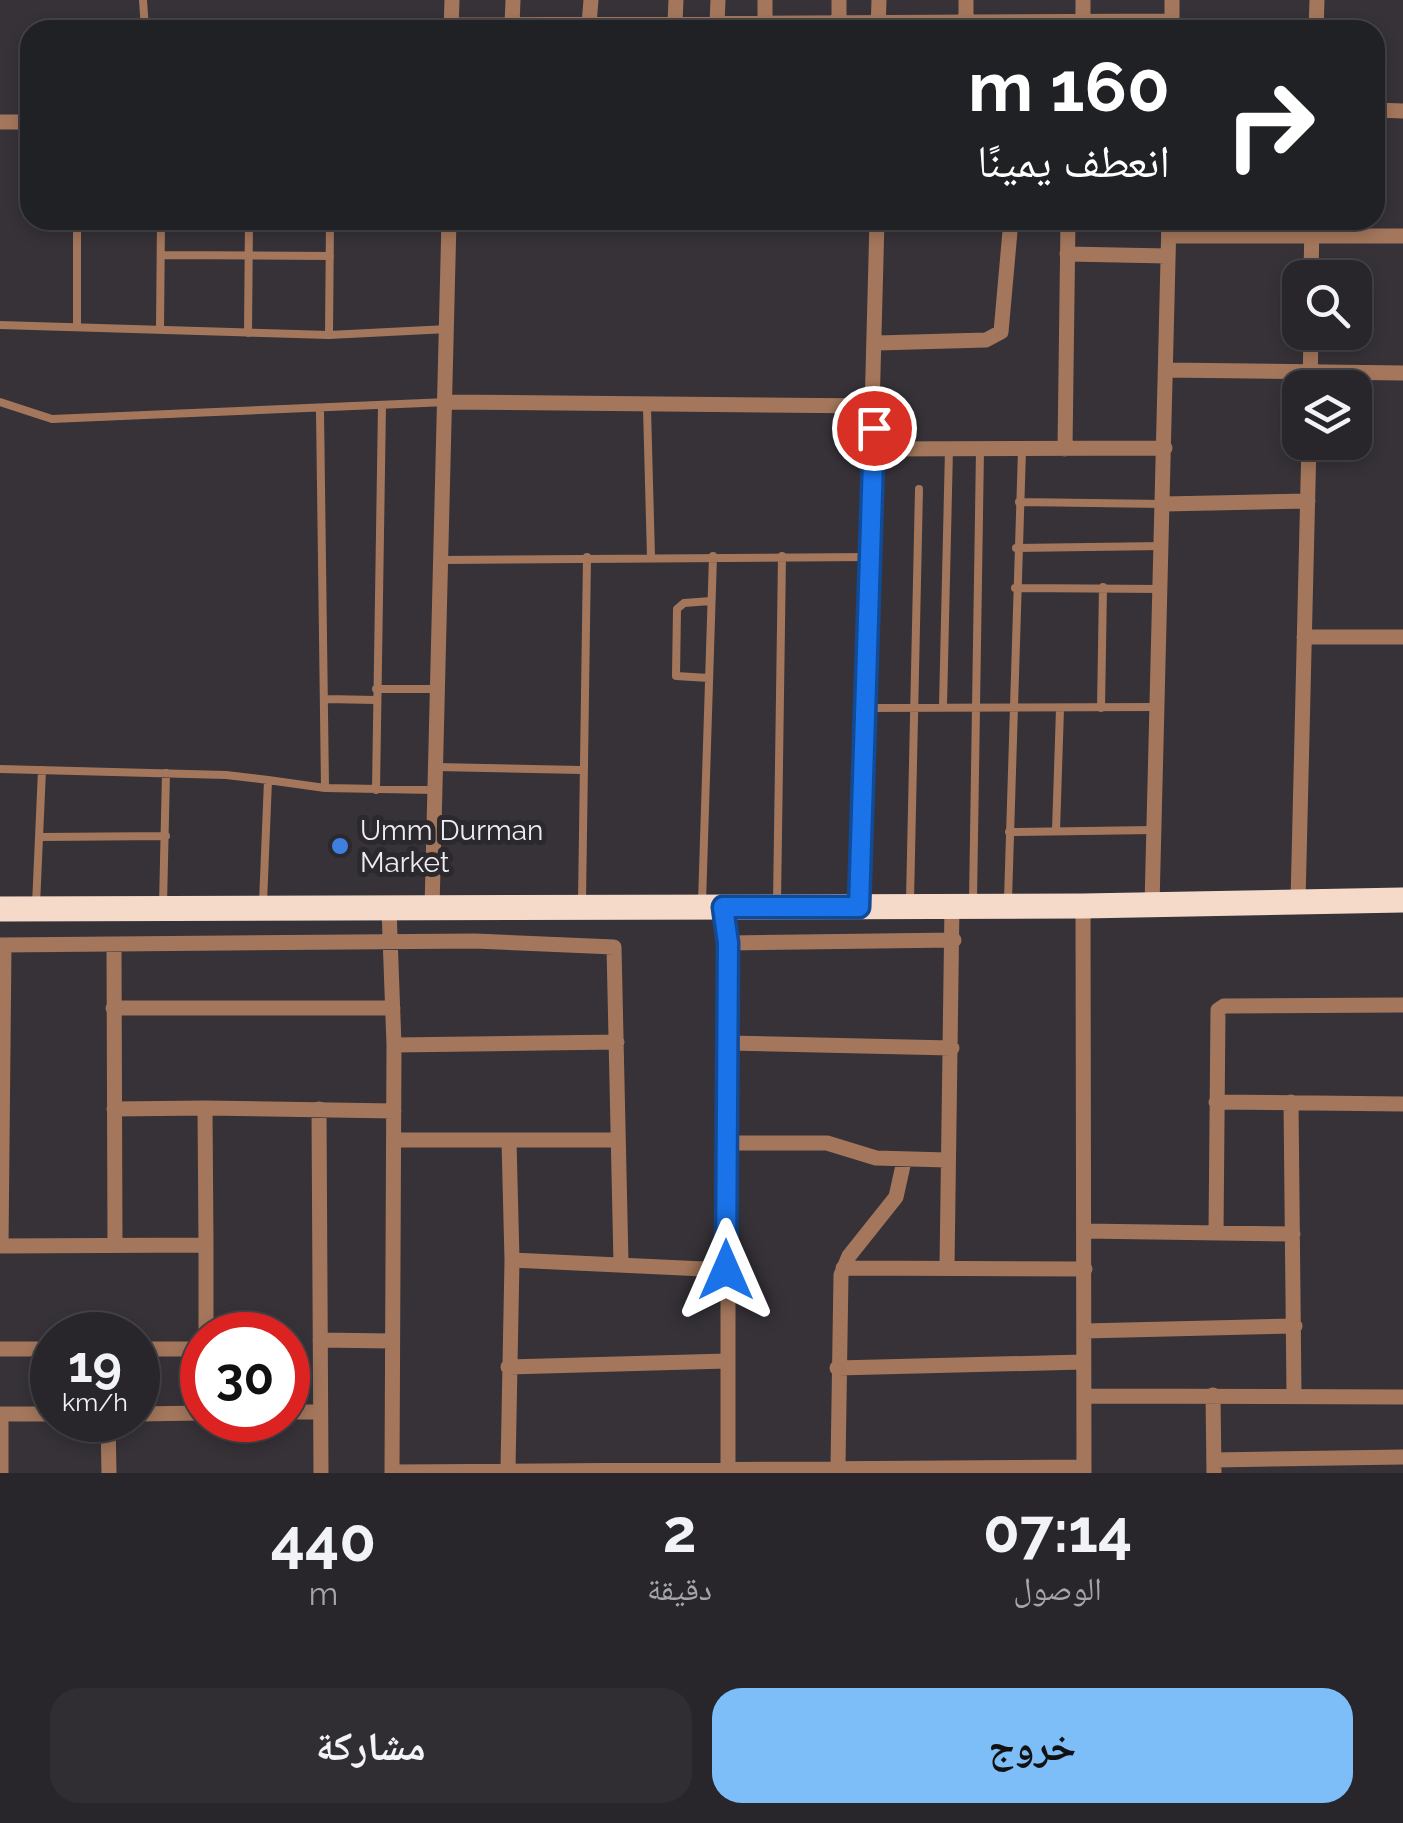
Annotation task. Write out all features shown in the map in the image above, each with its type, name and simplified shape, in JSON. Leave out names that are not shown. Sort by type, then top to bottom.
[{"type":"highway","points":[[0,910],[1083,906],[1403,900]]},
{"type":"street","points":[[432,908],[448,402],[449,230]]},
{"type":"street","points":[[859,907],[877,343],[877,230]]},
{"type":"street","points":[[877,343],[986,340],[1001,332],[1010,230]]},
{"type":"street","points":[[1065,448],[1068,230]]},
{"type":"street","points":[[1152,904],[1164,546],[1169,230]]},
{"type":"street","points":[[1311,260],[1312,230]]},
{"type":"street","points":[[1335,230],[1403,236]]},
{"type":"street","points":[[1067,254],[1168,256]]},
{"type":"street","points":[[1166,370],[1282,377]]},
{"type":"street","points":[[1372,375],[1403,373]]},
{"type":"street","points":[[448,402],[647,408],[874,406]]},
{"type":"street","points":[[873,449],[1165,448]]},
{"type":"street","points":[[1298,902],[1309,460]]},
{"type":"street","points":[[1164,504],[1308,501]]},
{"type":"street","points":[[1304,637],[1403,638]]},
{"type":"street","points":[[588,905],[595,944]]},
{"type":"street","points":[[947,1267],[954,940],[962,905]]},
{"type":"street","points":[[388,909],[394,1045],[392,1472],[602,1472],[728,1467],[788,1470],[838,1466],[1084,1470],[1083,906]]},
{"type":"street","points":[[712,907],[728,943],[728,1467]]},
{"type":"street","points":[[728,943],[954,940]]},
{"type":"street","points":[[206,1246],[0,1246],[2,945],[392,945],[475,941],[595,944],[616,949],[620,1263]]},
{"type":"street","points":[[114,944],[115,1245]]},
{"type":"street","points":[[1216,1233],[1215,1019],[1224,1006],[1403,1005]]},
{"type":"street","points":[[113,1008],[393,1008]]},
{"type":"street","points":[[394,1045],[617,1042]]},
{"type":"street","points":[[728,1042],[952,1048]]},
{"type":"street","points":[[1216,1102],[1403,1104]]},
{"type":"street","points":[[1291,1102],[1294,1395]]},
{"type":"street","points":[[205,1108],[206,1312]]},
{"type":"street","points":[[114,1109],[394,1111]]},
{"type":"street","points":[[320,1109],[321,1473]]},
{"type":"street","points":[[394,1140],[618,1140]]},
{"type":"street","points":[[508,1469],[512,1260],[509,1141]]},
{"type":"street","points":[[725,1143],[826,1142],[876,1158],[948,1160]]},
{"type":"street","points":[[838,1466],[838,1296],[843,1268],[892,1204],[904,1161]]},
{"type":"street","points":[[1084,1231],[1293,1234]]},
{"type":"street","points":[[512,1260],[726,1270]]},
{"type":"street","points":[[843,1268],[1085,1270]]},
{"type":"street","points":[[1084,1331],[1295,1326]]},
{"type":"street","points":[[320,1340],[392,1341]]},
{"type":"street","points":[[0,1349],[30,1349]]},
{"type":"street","points":[[508,1367],[727,1361]]},
{"type":"street","points":[[838,1368],[1083,1362]]},
{"type":"street","points":[[1213,1395],[1214,1466],[1403,1457]]},
{"type":"street","points":[[1084,1396],[1403,1397]]},
{"type":"street","points":[[310,1412],[320,1412]]},
{"type":"street","points":[[1,1473],[0,1414],[30,1414]]},
{"type":"street","points":[[108,1442],[109,1473]]},
{"type":"lane","points":[[76,326],[77,230]]},
{"type":"lane","points":[[160,329],[161,230]]},
{"type":"lane","points":[[248,333],[249,230]]},
{"type":"lane","points":[[329,335],[330,230]]},
{"type":"lane","points":[[161,254],[330,256]]},
{"type":"lane","points":[[0,324],[329,335],[448,329]]},
{"type":"lane","points":[[0,402],[52,419],[320,411],[448,402]]},
{"type":"lane","points":[[376,790],[382,405]]},
{"type":"lane","points":[[647,408],[651,556]]},
{"type":"lane","points":[[320,411],[325,788]]},
{"type":"lane","points":[[943,706],[948,449]]},
{"type":"lane","points":[[962,905],[974,706],[980,449]]},
{"type":"lane","points":[[1008,905],[1022,449]]},
{"type":"lane","points":[[910,906],[918,490]]},
{"type":"lane","points":[[1019,502],[1164,504]]},
{"type":"lane","points":[[1016,548],[1164,546]]},
{"type":"lane","points":[[587,556],[581,770],[588,905]]},
{"type":"lane","points":[[712,907],[709,678],[713,556]]},
{"type":"lane","points":[[777,907],[782,556]]},
{"type":"lane","points":[[441,560],[869,557]]},
{"type":"lane","points":[[1101,708],[1103,587]]},
{"type":"lane","points":[[1016,588],[1162,589]]},
{"type":"lane","points":[[709,678],[677,678],[676,642],[678,606],[711,601]]},
{"type":"lane","points":[[325,699],[438,689]]},
{"type":"lane","points":[[864,708],[1158,706]]},
{"type":"lane","points":[[1056,831],[1060,708]]},
{"type":"lane","points":[[436,767],[581,770]]},
{"type":"lane","points":[[0,769],[166,774],[325,788],[435,790]]},
{"type":"lane","points":[[36,910],[42,770]]},
{"type":"lane","points":[[163,909],[166,774]]},
{"type":"lane","points":[[263,910],[268,780]]},
{"type":"lane","points":[[1009,832],[1154,830]]},
{"type":"lane","points":[[40,838],[166,836]]},
{"type":"place","name":"Umm Durman Market","points":[[340,846]]},
{"type":"route","points":[[726,1270],[728,943],[723,907],[859,907],[874,428]]}]
